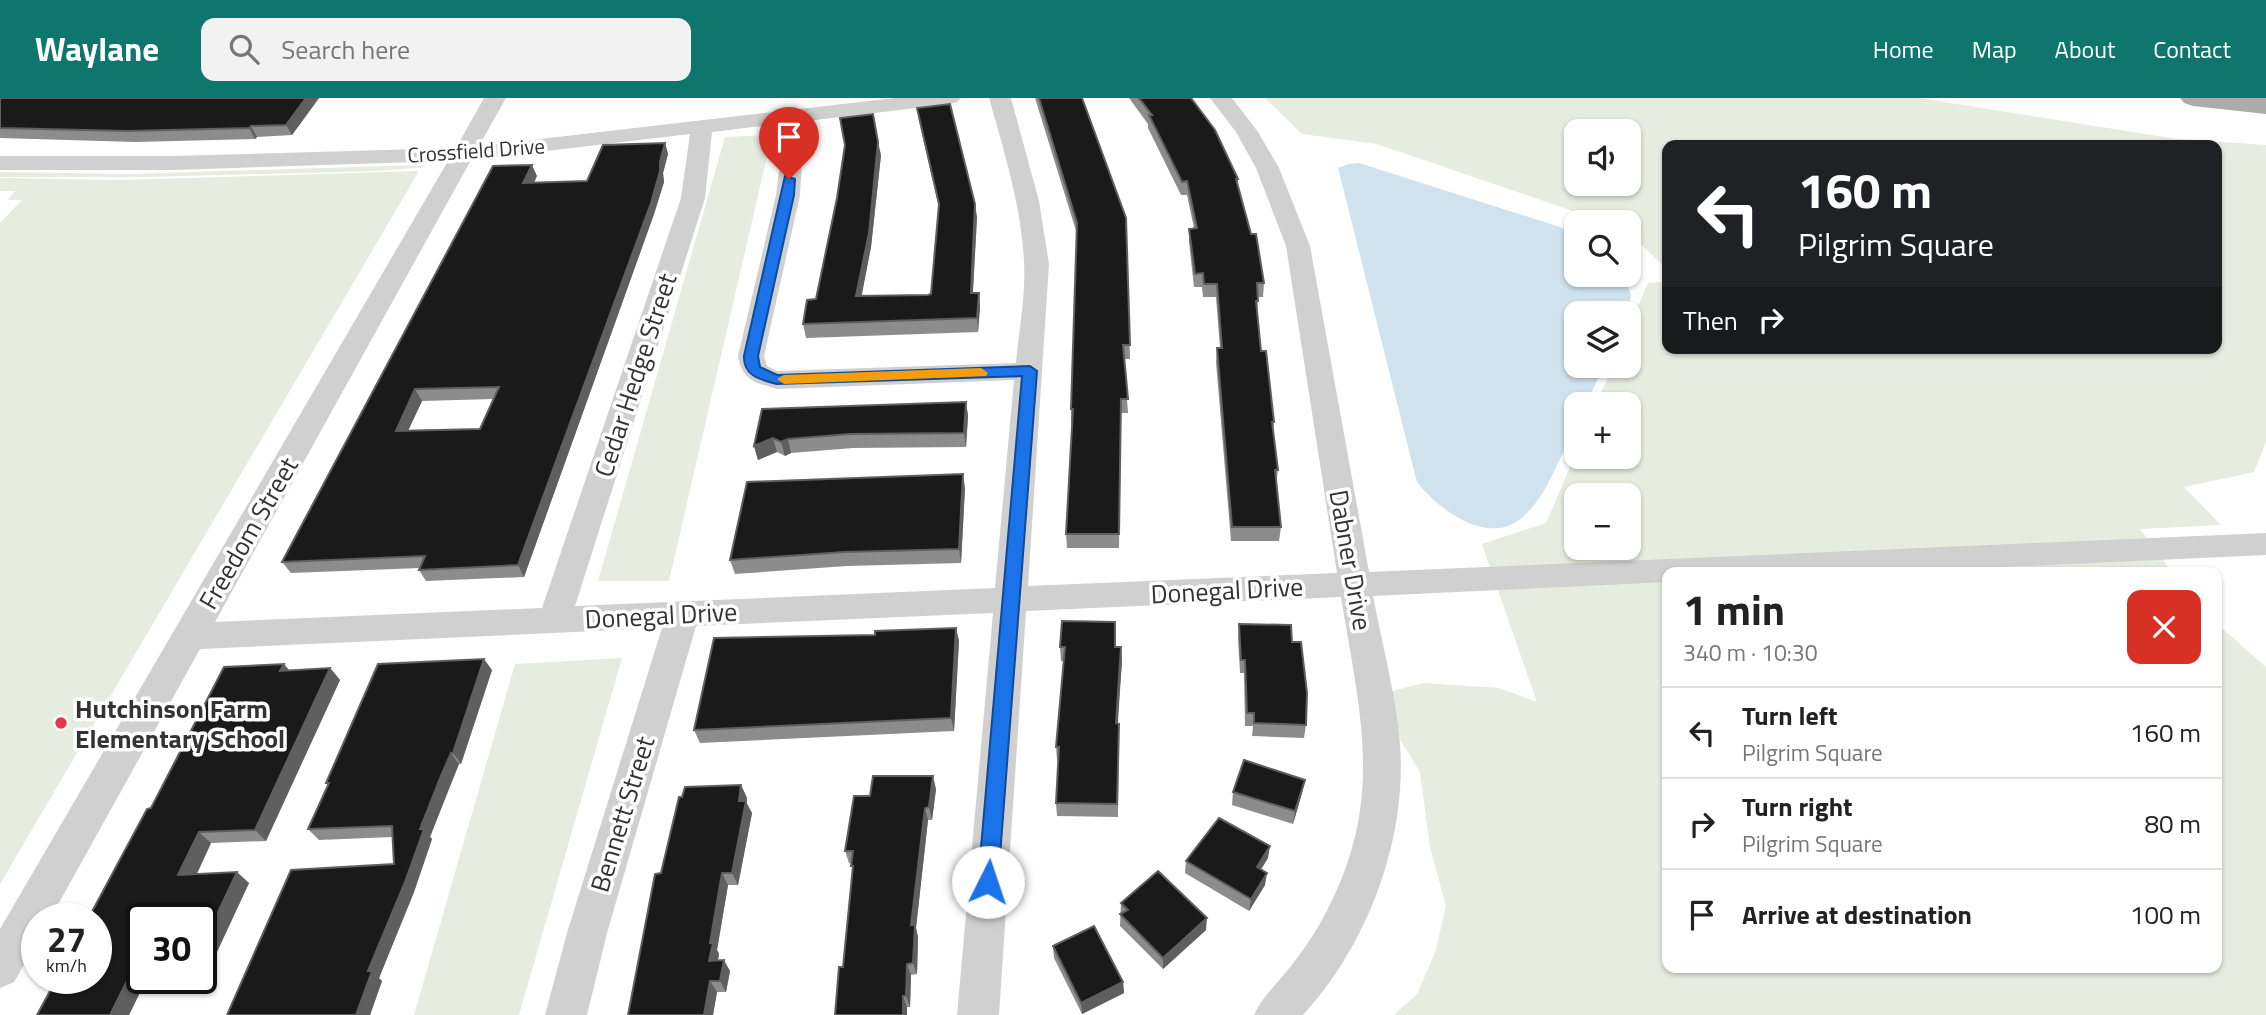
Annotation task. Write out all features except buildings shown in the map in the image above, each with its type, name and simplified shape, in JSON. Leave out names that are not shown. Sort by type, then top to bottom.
[{"type":"main road","points":[[2193,98],[2266,106]]},
{"type":"street","name":"Freedom Street","points":[[0,968],[495,98]]},
{"type":"street","name":"Crossfield Drive","points":[[0,163],[173,163],[464,153],[950,98]]},
{"type":"street","points":[[978,1015],[1037,264],[1034,229],[1000,98]]},
{"type":"street","name":"Dabner Drive","points":[[1221,98],[1250,136],[1272,174],[1298,246],[1382,742],[1382,793],[1374,842],[1354,900],[1326,953],[1291,999],[1275,1015]]},
{"type":"street","points":[[788,117],[791,162],[788,195],[751,356],[754,370],[777,380],[1030,371]]},
{"type":"street","name":"Cedar Hedge Street","points":[[554,620],[693,198],[702,127]]},
{"type":"street","name":"Donegal Drive","points":[[1743,567],[2266,544]]},
{"type":"street","name":"Donegal Drive","points":[[188,636],[1662,571]]},
{"type":"street","name":"Bennett Street","points":[[566,1015],[590,920],[683,614]]},
{"type":"shaded area","points":[[1265,98],[1919,98],[2192,140],[1662,140],[1662,264],[1641,244],[1641,210],[1570,210],[1377,144],[1302,134]]},
{"type":"shaded area","points":[[772,135],[669,581],[598,581],[725,137]]},
{"type":"shaded area","points":[[2222,142],[2266,145],[2266,442],[2254,472],[2184,487],[2221,525],[2140,529],[2168,567],[1662,567],[1662,973],[2222,973],[2222,628],[2266,667],[2266,1015],[1394,1015],[1417,994],[1435,953],[1446,906],[1430,847],[1420,772],[1374,696],[1423,683],[1499,688],[1537,702],[1482,544],[1546,523],[1569,469],[1641,469],[1641,392],[1601,392],[1608,378],[1641,378],[1640,301],[1648,283],[1662,282],[1662,354],[2222,354]]},
{"type":"shaded area","points":[[417,165],[427,167],[376,171],[145,177],[0,177],[0,172],[131,174]]},
{"type":"shaded area","name":"Hutchinson Farm Elementary School","points":[[419,171],[0,884],[0,223],[22,200],[8,200],[15,191],[0,191],[0,178],[121,180]]},
{"type":"shaded area","points":[[622,658],[519,1015],[414,1015],[515,664]]},
{"type":"water","points":[[1359,163],[1560,227],[1564,229],[1564,287],[1628,287],[1630,301],[1564,301],[1564,378],[1598,378],[1592,392],[1564,392],[1564,450],[1535,504],[1511,525],[1481,527],[1466,522],[1439,504],[1417,482],[1338,168]]},
{"type":"slow traffic","points":[[784,379],[981,373]]},
{"type":"place","name":"Hutchinson Farm Elementary School","points":[[61,723]]},
{"type":"route","points":[[789,179],[788,195],[751,356],[754,370],[777,380],[1030,371],[988,882]]}]
